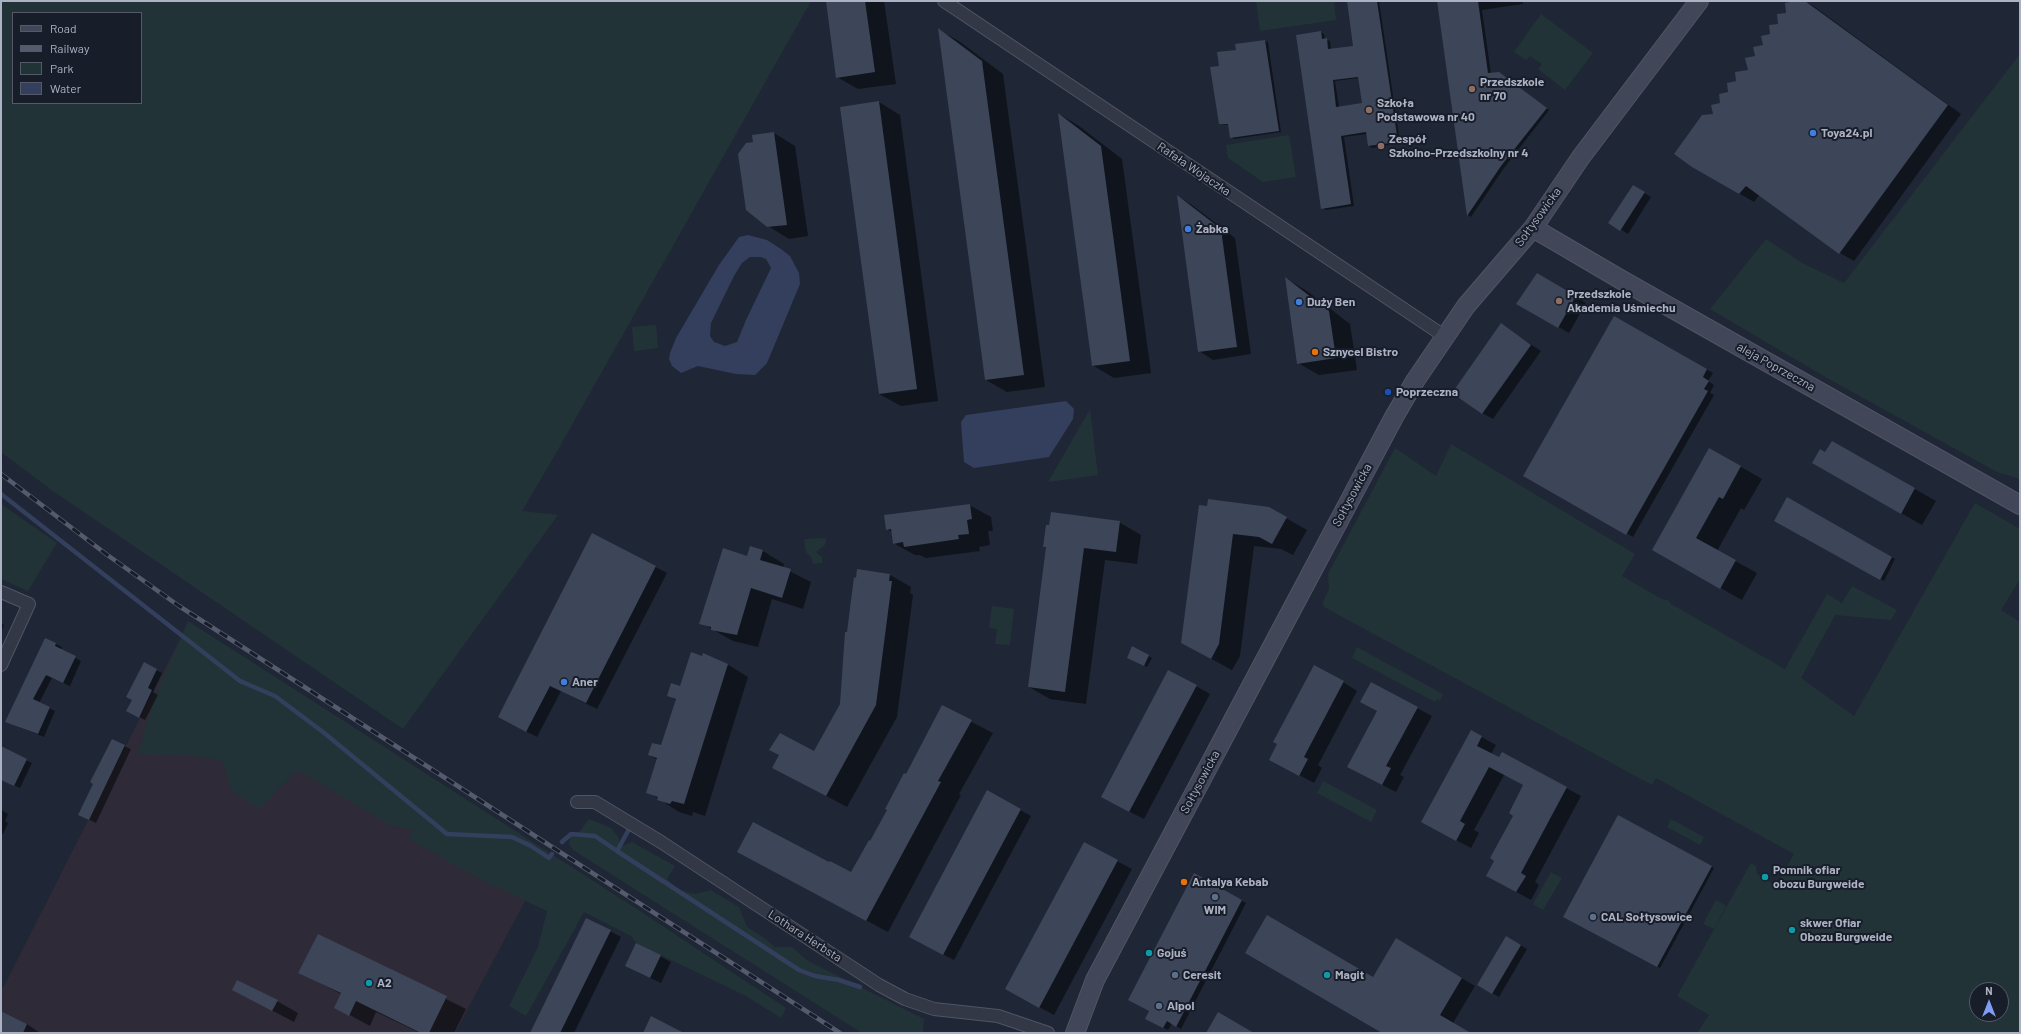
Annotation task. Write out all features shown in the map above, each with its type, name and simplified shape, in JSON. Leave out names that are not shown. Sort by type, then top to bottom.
[{"type":"street","name":"Rafała Wojaczka","points":[[944,1],[1444,336]]},
{"type":"street","name":"Sołtysowicka","points":[[1075,1033],[1095,980],[1394,417],[1444,336],[1466,306],[1533,228],[1581,157],[1699,1]]},
{"type":"street","name":"aleja Poprzeczna","points":[[1533,228],[2020,505]]},
{"type":"street","points":[[1,592],[30,604],[1,664]]},
{"type":"street","name":"Lothara Herbsta","points":[[577,802],[595,802],[661,842],[879,985],[905,999],[934,1009],[998,1016],[1048,1033]]},
{"type":"shaded area","points":[[178,643],[542,869],[455,1033],[1,1033],[1,988],[3,988]]},
{"type":"green space","points":[[1,1],[811,1],[522,511],[558,515],[403,729],[50,489],[1,452]]},
{"type":"green space","points":[[1256,1],[1334,1],[1336,20],[1260,31]]},
{"type":"green space","points":[[1541,14],[1593,53],[1565,90],[1538,69],[1542,64],[1530,56],[1526,60],[1514,52]]},
{"type":"green space","points":[[2020,54],[2020,479],[1997,472],[1827,378],[1710,309],[1766,239],[1802,263],[1844,283]]},
{"type":"green space","points":[[1289,135],[1296,177],[1263,182],[1228,158],[1226,145]]},
{"type":"green space","points":[[656,325],[658,348],[634,351],[632,327]]},
{"type":"green space","points":[[1090,409],[1098,475],[1048,482]]},
{"type":"green space","points":[[1451,444],[1635,554],[1622,576],[1662,599],[1668,600],[1671,604],[1785,669],[1827,594],[1842,603],[1852,586],[1897,610],[1891,620],[1835,615],[1801,678],[1854,716],[1975,503],[2020,529],[2020,579],[2001,610],[2020,622],[2020,1033],[1697,1033],[1709,1015],[1677,996],[1751,863],[1756,866],[1757,874],[1776,886],[1794,854],[1656,778],[1652,785],[1324,607],[1323,602],[1329,589],[1328,574],[1395,448],[1436,476]]},
{"type":"green space","points":[[1,504],[57,543],[28,591],[1,579]]},
{"type":"green space","points":[[826,538],[825,545],[816,552],[822,557],[822,563],[813,564],[811,557],[806,552],[804,539]]},
{"type":"green space","points":[[992,606],[1014,609],[1010,645],[995,644],[997,629],[989,628]]},
{"type":"green space","points":[[188,621],[637,909],[786,1008],[781,1018],[746,996],[636,943],[631,936],[584,912],[526,1016],[509,1006],[538,947],[547,911],[483,881],[409,839],[413,830],[390,825],[297,770],[259,809],[232,791],[222,761],[195,756],[138,754],[153,702]]},
{"type":"green space","points":[[1357,647],[1443,694],[1440,701],[1437,699],[1435,702],[1352,658]]},
{"type":"green space","points":[[1323,781],[1377,810],[1371,822],[1317,793]]},
{"type":"green space","points":[[589,819],[611,828],[619,838],[620,847],[632,842],[675,866],[667,879],[677,889],[695,894],[711,890],[739,907],[747,927],[775,947],[792,947],[808,961],[924,1019],[923,1033],[862,1033],[573,850],[569,844],[570,837],[580,831]]},
{"type":"green space","points":[[1671,819],[1704,837],[1700,845],[1667,827]]},
{"type":"green space","points":[[1551,872],[1562,878],[1543,910],[1533,904]]},
{"type":"green space","points":[[1716,900],[1726,906],[1714,929],[1703,924]]},
{"type":"water","points":[[748,235],[767,240],[790,256],[799,273],[800,284],[767,363],[755,375],[736,374],[698,366],[681,373],[672,366],[669,359],[676,338],[719,265],[739,237]],"holes":[[[750,257],[761,257],[766,259],[771,268],[737,342],[725,346],[714,342],[710,336],[711,323],[734,276],[742,263]]]},
{"type":"water","points":[[1066,401],[1074,409],[1073,419],[1049,457],[974,468],[964,462],[961,422],[966,415]]},
{"type":"building","points":[[826,1],[865,1],[875,72],[836,78]]},
{"type":"building","points":[[1347,1],[1377,1],[1398,142],[1368,146],[1366,132],[1341,136],[1351,204],[1321,209],[1296,35],[1321,31],[1322,39],[1327,38],[1328,49],[1353,46]],"holes":[[[1358,77],[1362,103],[1336,107],[1333,80]]]},
{"type":"building","points":[[1437,1],[1478,1],[1488,73],[1499,72],[1547,108],[1501,166],[1467,216]]},
{"type":"building","name":"Toya24.pl","points":[[1805,1],[1948,105],[1839,254],[1746,186],[1739,194],[1692,167],[1674,154],[1702,115],[1713,114],[1711,105],[1720,103],[1719,94],[1728,92],[1727,83],[1736,81],[1735,72],[1748,70],[1745,58],[1755,56],[1753,47],[1763,45],[1761,36],[1770,34],[1769,25],[1778,24],[1777,14],[1786,13],[1785,3]]},
{"type":"building","points":[[938,28],[982,61],[1024,375],[985,380]]},
{"type":"building","points":[[1265,40],[1279,131],[1230,138],[1228,124],[1219,124],[1210,67],[1219,66],[1217,52],[1236,50],[1235,44]]},
{"type":"building","points":[[879,101],[917,389],[879,394],[840,107]]},
{"type":"building","points":[[1058,113],[1101,146],[1130,361],[1092,366]]},
{"type":"building","points":[[774,132],[787,225],[767,227],[746,210],[738,154],[746,143],[753,142],[752,135]]},
{"type":"building","points":[[1633,185],[1645,192],[1620,231],[1608,223]]},
{"type":"building","points":[[1177,195],[1221,229],[1237,347],[1198,352]]},
{"type":"building","points":[[1537,273],[1576,296],[1558,328],[1516,304]]},
{"type":"building","points":[[1285,277],[1329,311],[1336,358],[1297,364]]},
{"type":"building","points":[[1614,316],[1707,369],[1703,377],[1709,381],[1704,389],[1708,391],[1626,535],[1523,476]]},
{"type":"building","points":[[1501,323],[1531,345],[1482,414],[1452,393]]},
{"type":"building","points":[[1832,441],[1915,488],[1901,514],[1812,463],[1820,449],[1825,452]]},
{"type":"building","points":[[1709,448],[1741,466],[1723,499],[1719,497],[1696,538],[1736,560],[1720,589],[1652,550]]},
{"type":"building","points":[[1787,497],[1892,557],[1880,580],[1774,521]]},
{"type":"building","points":[[1208,499],[1269,507],[1287,517],[1272,544],[1259,537],[1233,534],[1219,644],[1211,659],[1181,643],[1199,505],[1207,506]]},
{"type":"building","points":[[970,504],[972,519],[967,520],[969,534],[958,535],[959,539],[904,547],[903,542],[893,544],[891,529],[886,530],[884,515]]},
{"type":"building","points":[[1051,512],[1120,521],[1116,552],[1084,548],[1065,692],[1028,687],[1046,547],[1043,547],[1046,525],[1049,525]]},
{"type":"building","points":[[592,533],[656,566],[586,703],[550,686],[526,732],[498,717]]},
{"type":"building","points":[[750,546],[763,550],[760,560],[791,569],[782,598],[751,588],[737,635],[711,630],[711,627],[699,624],[723,548],[747,556]]},
{"type":"building","points":[[857,569],[890,574],[889,581],[892,581],[876,705],[826,796],[772,768],[779,755],[769,750],[780,733],[814,751],[840,704],[845,632],[847,632],[854,577],[856,578]]},
{"type":"building","points":[[45,638],[56,643],[55,646],[76,656],[63,683],[46,675],[33,699],[50,707],[38,734],[5,722]]},
{"type":"building","points":[[1132,646],[1149,655],[1144,666],[1127,658]]},
{"type":"building","points":[[691,652],[702,656],[703,653],[728,664],[684,804],[672,801],[670,804],[657,800],[658,797],[646,793],[657,758],[648,755],[652,743],[661,745],[676,699],[667,696],[671,683],[680,686]]},
{"type":"building","points":[[144,662],[157,669],[148,688],[152,690],[139,718],[126,711],[132,700],[126,697]]},
{"type":"building","points":[[1314,665],[1344,681],[1304,757],[1308,759],[1299,776],[1269,760],[1277,744],[1273,742]]},
{"type":"building","points":[[1168,670],[1197,685],[1129,812],[1101,797]]},
{"type":"building","points":[[1371,682],[1418,707],[1386,766],[1391,768],[1382,785],[1347,767],[1377,711],[1360,702]]},
{"type":"building","points":[[942,705],[972,720],[938,781],[941,782],[866,921],[737,852],[753,822],[851,872],[887,810],[885,809],[904,773],[906,774]]},
{"type":"building","points":[[1471,730],[1482,736],[1477,746],[1499,757],[1502,752],[1567,787],[1521,873],[1526,876],[1516,892],[1486,876],[1494,861],[1490,858],[1513,816],[1509,813],[1523,785],[1489,767],[1460,821],[1465,824],[1456,841],[1421,822]]},
{"type":"building","points":[[112,739],[125,745],[89,820],[78,815],[93,784],[90,782]]},
{"type":"building","points":[[1,746],[27,759],[14,786],[1,780]]},
{"type":"building","points":[[987,790],[1021,809],[943,955],[909,937]]},
{"type":"building","points":[[1618,815],[1712,866],[1657,967],[1563,917]]},
{"type":"building","points":[[1084,842],[1118,860],[1039,1008],[1005,989]]},
{"type":"building","points":[[1194,873],[1242,900],[1176,1027],[1167,1021],[1163,1028],[1145,1019],[1149,1011],[1128,1000]]},
{"type":"building","points":[[1267,915],[1373,977],[1396,938],[1462,978],[1440,1015],[1471,1033],[1382,1033],[1245,953]]},
{"type":"building","points":[[586,918],[611,930],[560,1033],[530,1033]]},
{"type":"building","name":"A2","points":[[318,934],[447,996],[429,1033],[421,1033],[356,1001],[349,1016],[334,1008],[341,993],[298,973]]},
{"type":"building","points":[[1506,936],[1521,945],[1492,994],[1477,985]]},
{"type":"building","points":[[636,943],[661,955],[650,978],[625,966]]},
{"type":"building","points":[[237,980],[278,1000],[272,1011],[232,990]]},
{"type":"building","points":[[1,1011],[27,1024],[23,1033],[1,1033]]},
{"type":"building","points":[[1218,1012],[1254,1033],[1206,1033]]},
{"type":"building","points":[[651,1016],[684,1033],[643,1033]]},
{"type":"waterway","points":[[1,494],[240,681],[275,696],[323,732],[447,834],[512,837],[531,846],[549,858],[552,854]]},
{"type":"waterway","points":[[562,842],[571,834],[595,836],[617,851],[628,831]]},
{"type":"waterway","points":[[617,851],[799,970],[815,976],[839,980],[860,987]]},
{"type":"railway","points":[[1,474],[106,554],[179,606],[840,1033]]},
{"type":"place","name":"Przedszkole nr 70","points":[[1472,89]]},
{"type":"place","name":"Szkoła Podstawowa nr 40","points":[[1369,110]]},
{"type":"place","name":"Toya24.pl","points":[[1813,133]]},
{"type":"place","name":"Zespół Szkolno-Przedszkolny nr 4","points":[[1381,146]]},
{"type":"place","name":"Żabka","points":[[1188,229]]},
{"type":"place","name":"Przedszkole Akademia Uśmiechu","points":[[1559,301]]},
{"type":"place","name":"Duży Ben","points":[[1299,302]]},
{"type":"place","name":"Sznycel Bistro","points":[[1315,352]]},
{"type":"place","name":"Poprzeczna","points":[[1388,392]]},
{"type":"place","name":"Aner","points":[[564,682]]},
{"type":"place","name":"Pomnik ofiar obozu Burgweide","points":[[1765,877]]},
{"type":"place","name":"Antalya Kebab","points":[[1184,882]]},
{"type":"place","name":"WIM","points":[[1215,897]]},
{"type":"place","name":"CAL Sołtysowice","points":[[1593,917]]},
{"type":"place","name":"skwer Ofiar Obozu Burgweide","points":[[1792,930]]},
{"type":"place","name":"Gojuś","points":[[1149,953]]},
{"type":"place","name":"Ceresit","points":[[1175,975]]},
{"type":"place","name":"Magit","points":[[1327,975]]},
{"type":"place","name":"A2","points":[[369,983]]},
{"type":"place","name":"Alpol","points":[[1159,1006]]}]
